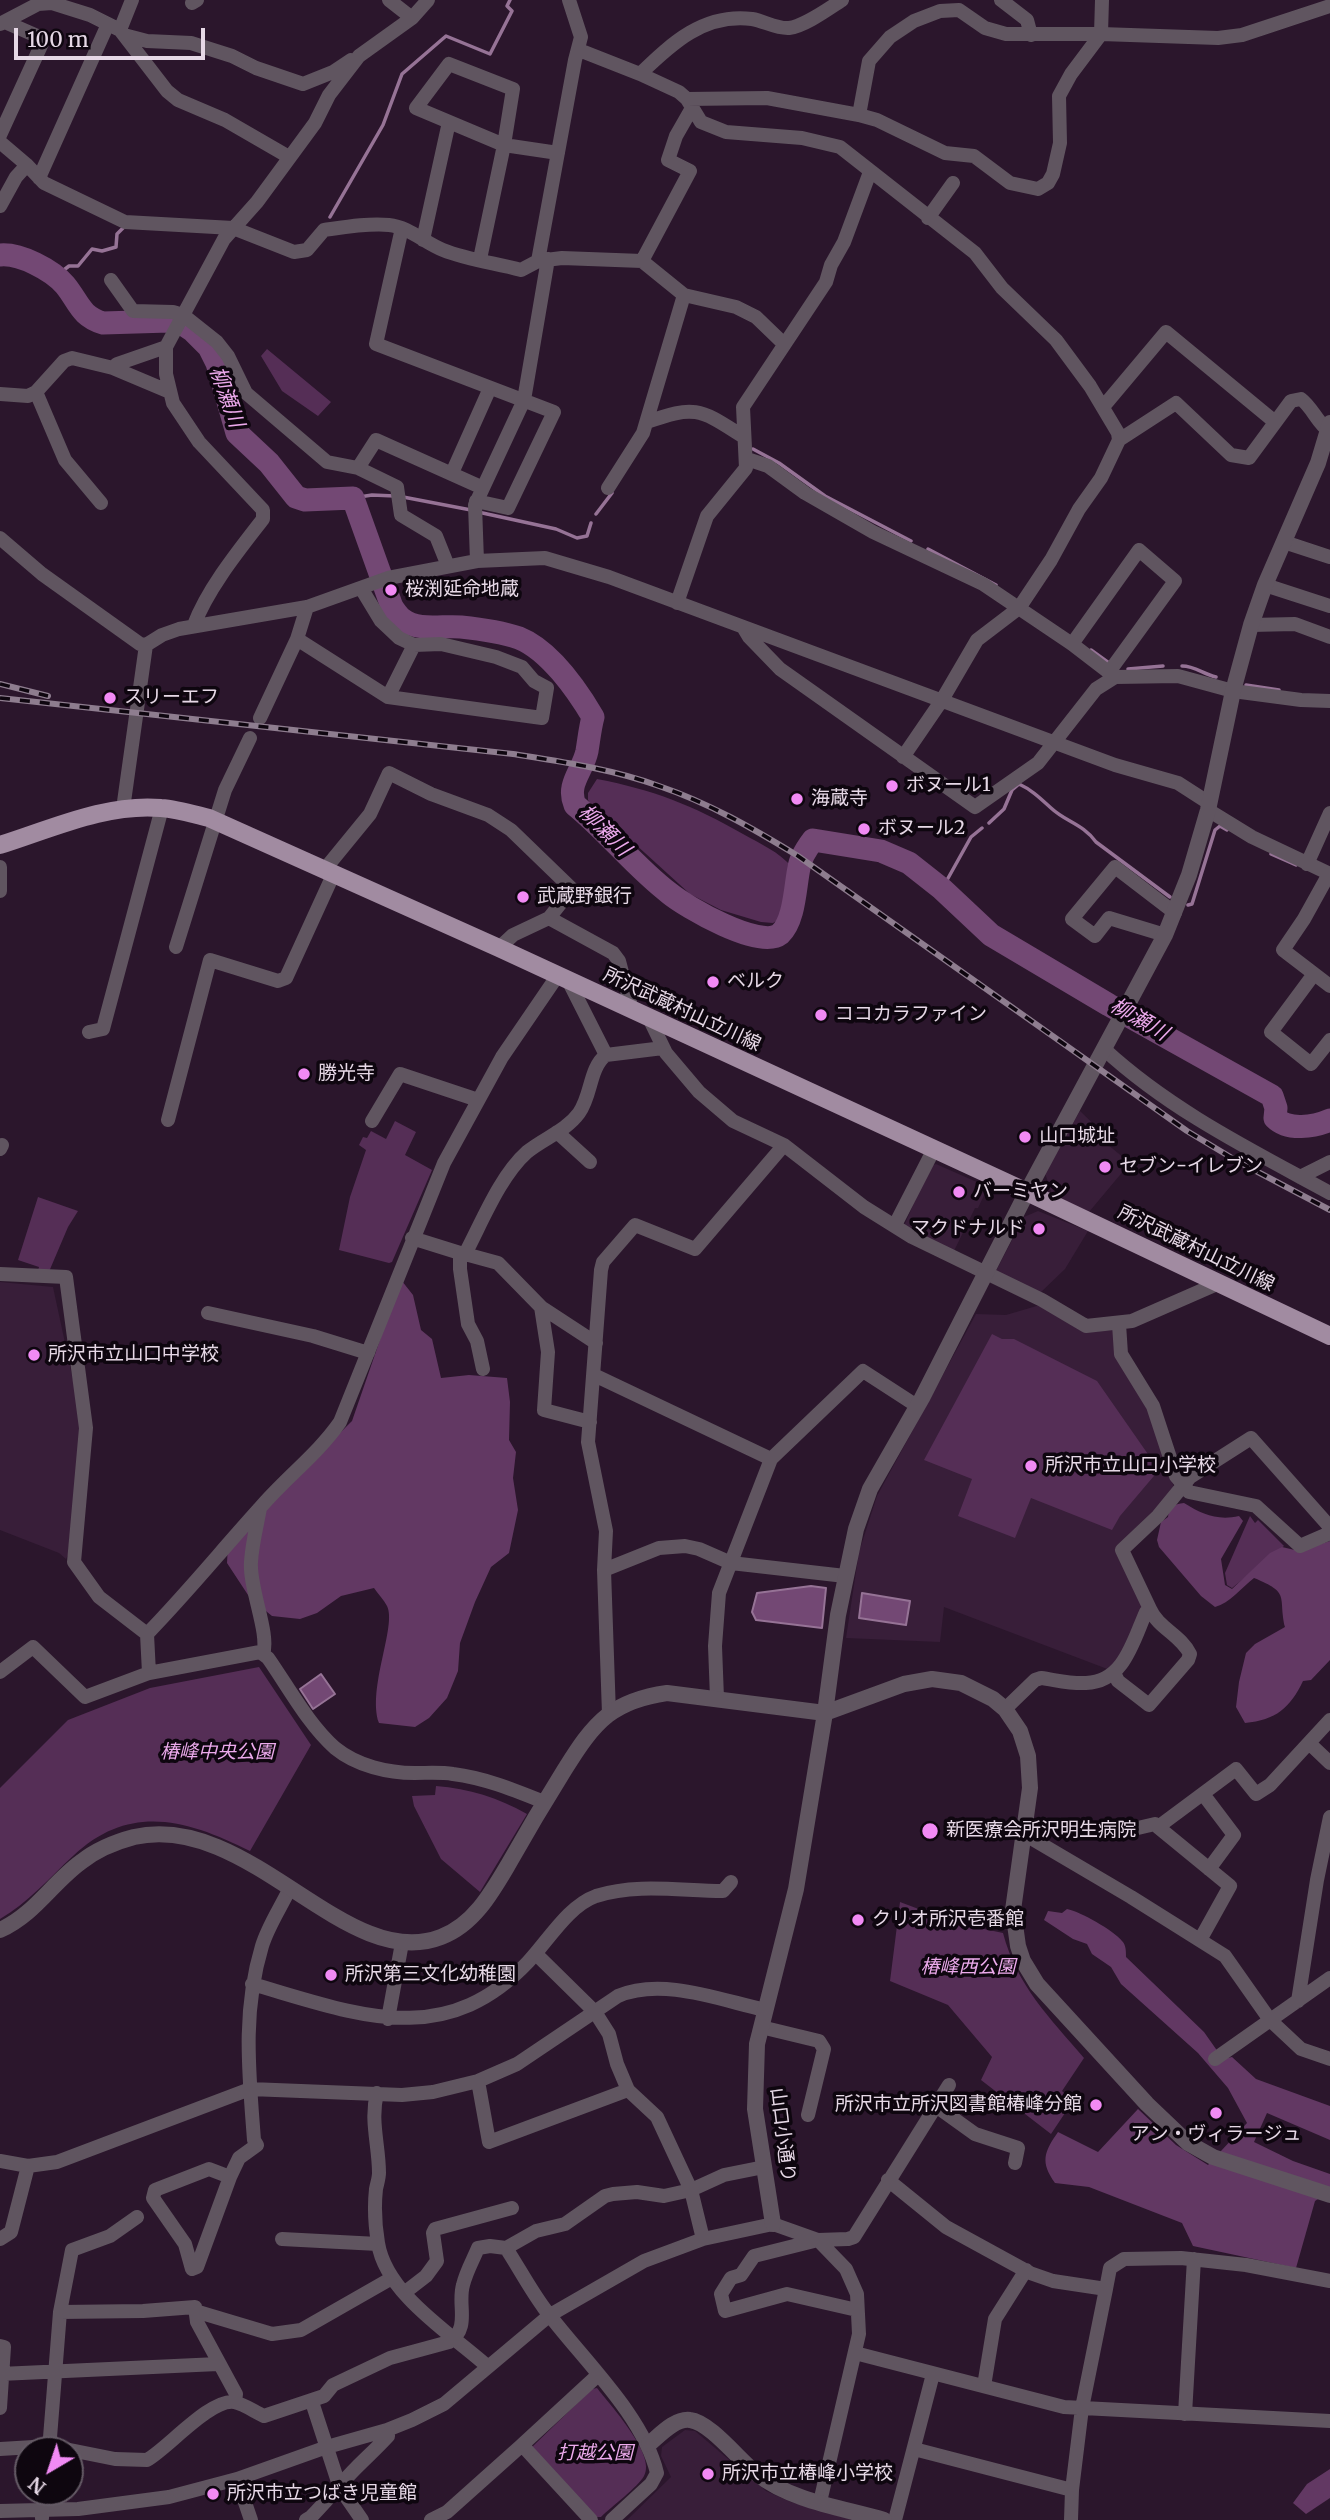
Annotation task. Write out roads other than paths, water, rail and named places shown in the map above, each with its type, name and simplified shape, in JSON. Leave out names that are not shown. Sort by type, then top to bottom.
[{"type":"main road","name":"所沢武蔵村山立川線","points":[[0,845],[82,818],[123,809],[162,808],[216,820],[1027,1192],[1330,1336]]},
{"type":"street","points":[[39,178],[132,0]]},
{"type":"street","points":[[388,0],[412,18]]},
{"type":"street","points":[[194,625],[226,571],[263,519],[263,510],[199,442],[173,403],[164,360],[169,341],[212,258],[315,123],[329,95],[359,57],[412,18],[428,0]]},
{"type":"street","points":[[477,561],[477,503],[524,400],[558,153],[581,37],[569,0]]},
{"type":"street","points":[[640,74],[692,29],[727,21],[752,19],[789,28],[842,0]]},
{"type":"street","points":[[1001,0],[1027,20],[1031,35]]},
{"type":"street","points":[[690,103],[767,98],[859,115],[877,120],[945,153],[974,156],[1010,183],[1038,190],[1048,183],[1053,174],[1060,143],[1059,96],[1071,74],[1101,34],[1102,0]]},
{"type":"street","points":[[2,23],[38,4],[52,3],[90,15],[117,30],[147,41],[191,43],[303,84],[333,72],[345,62],[359,57]]},
{"type":"street","points":[[859,115],[869,61],[890,37],[914,21],[940,11],[960,10],[985,28],[1006,34],[1218,38],[1242,35],[1330,6]]},
{"type":"street","points":[[0,135],[44,40],[2,23]]},
{"type":"street","points":[[117,30],[150,66],[167,91],[178,100],[225,120],[289,157]]},
{"type":"street","points":[[579,50],[666,85],[690,103],[701,122],[726,132],[802,138],[840,148],[975,253],[1002,288],[1056,341],[1090,386],[1118,433],[1119,440]]},
{"type":"street","points":[[480,259],[504,145],[513,89],[449,64],[416,108],[504,145],[558,153]]},
{"type":"street","points":[[642,261],[690,171],[668,160],[690,103]]},
{"type":"street","points":[[422,240],[449,122]]},
{"type":"street","points":[[0,142],[27,164],[39,178],[125,222],[233,228],[294,252],[307,250],[324,230],[391,225],[402,228],[440,249],[466,258],[522,270],[543,260],[642,261],[684,295],[736,307],[756,317],[784,344]]},
{"type":"street","points":[[0,206],[16,177],[27,164]]},
{"type":"street","points":[[677,603],[708,516],[746,468],[743,407],[826,282],[870,172]]},
{"type":"street","points":[[929,218],[953,183]]},
{"type":"street","points":[[358,468],[376,440],[452,473],[477,503],[508,508],[554,412],[376,344],[402,228]]},
{"type":"street","points":[[111,280],[133,311],[173,312],[217,342],[228,356],[246,393],[327,462],[358,468],[400,495],[401,515],[436,536],[449,566]]},
{"type":"street","points":[[608,488],[643,433],[684,295]]},
{"type":"street","points":[[1102,407],[1166,332],[1275,422]]},
{"type":"street","points":[[113,368],[169,341]]},
{"type":"street","points":[[0,394],[28,396],[36,392],[64,361],[72,358],[113,368],[170,392]]},
{"type":"street","points":[[452,473],[490,388]]},
{"type":"street","points":[[36,392],[65,460],[101,503]]},
{"type":"street","points":[[902,757],[942,700],[977,640],[1019,608],[1101,478],[1119,440],[1176,403],[1231,455],[1249,457],[1290,401],[1301,399],[1308,405],[1314,418],[1329,429]]},
{"type":"street","points":[[647,422],[677,411],[706,413],[744,437]]},
{"type":"street","name":"山口小通り","points":[[773,2224],[754,2098],[755,2064],[761,2026],[796,1889],[845,1576],[856,1529],[870,1489],[917,1406],[1175,913],[1209,806],[1233,691],[1251,625],[1284,542],[1324,462],[1329,429]]},
{"type":"street","points":[[747,459],[768,466],[834,511],[983,584],[1072,644],[1112,675],[1178,676],[1233,691],[1290,699],[1330,701]]},
{"type":"street","points":[[0,538],[42,574],[146,645],[162,635],[194,625],[307,607],[388,578],[477,561],[545,558],[609,577],[1115,765],[1178,783],[1252,837],[1330,874],[1283,950],[1330,986]]},
{"type":"street","points":[[1284,542],[1330,557]]},
{"type":"street","points":[[744,628],[749,637],[780,669],[975,807],[1038,763],[1096,688],[1112,675],[1175,581],[1139,550],[1072,644]]},
{"type":"street","points":[[1265,585],[1330,606]]},
{"type":"street","points":[[298,639],[388,697],[542,718],[547,688],[534,681],[522,667],[460,647],[440,644],[414,645],[399,638],[382,621],[367,586]]},
{"type":"street","points":[[260,718],[298,639],[307,607]]},
{"type":"street","points":[[1251,625],[1295,624],[1330,636]]},
{"type":"street","points":[[123,809],[146,645]]},
{"type":"street","points":[[388,697],[414,645]]},
{"type":"street","points":[[176,947],[225,790],[250,738]]},
{"type":"street","points":[[168,1120],[210,960],[278,982],[286,978],[330,871],[370,814],[389,773],[432,794],[488,815],[512,830],[572,889],[549,918],[513,935],[499,948]]},
{"type":"street","points":[[89,1032],[103,1029],[162,808]]},
{"type":"street","points":[[1307,864],[1330,813]]},
{"type":"street","points":[[0,867],[0,891]]},
{"type":"street","points":[[1165,935],[1109,918],[1095,936],[1072,919],[1115,867],[1175,913]]},
{"type":"street","points":[[549,918],[613,953],[619,961],[632,1010]]},
{"type":"street","points":[[1314,974],[1271,1032],[1311,1064],[1330,1040]]},
{"type":"street","points":[[149,1673],[147,1634],[195,1584],[260,1507],[328,1439],[350,1401],[412,1238],[444,1163],[502,1057],[563,978],[606,1055]]},
{"type":"street","points":[[649,1018],[663,1048],[699,1092],[733,1121],[784,1145],[864,1207],[912,1237],[1042,1300],[1086,1326],[1132,1321],[1219,1283]]},
{"type":"street","points":[[483,1369],[477,1341],[468,1324],[460,1269],[462,1254],[509,1172],[528,1151],[577,1116],[587,1101],[599,1060],[606,1055],[663,1048]]},
{"type":"street","points":[[1104,1049],[1127,1070],[1183,1110],[1330,1193]]},
{"type":"street","points":[[372,1121],[400,1074],[478,1100]]},
{"type":"street","points":[[557,1132],[590,1162]]},
{"type":"street","points":[[609,1714],[604,1570],[606,1531],[588,1443],[603,1262],[635,1225],[695,1250],[784,1145]]},
{"type":"street","points":[[895,1225],[934,1149]]},
{"type":"street","points":[[1300,1177],[1330,1162]]},
{"type":"street","points":[[412,1238],[498,1263],[541,1307],[596,1343]]},
{"type":"street","points":[[0,1274],[66,1277],[86,1428],[75,1562],[99,1597],[147,1634]]},
{"type":"street","points":[[541,1307],[548,1352],[544,1410],[590,1422]]},
{"type":"street","points":[[208,1313],[313,1336],[368,1353]]},
{"type":"street","points":[[1119,1324],[1121,1354],[1153,1406],[1176,1476],[1183,1487],[1189,1492],[1256,1506],[1300,1546],[1330,1533]]},
{"type":"street","points":[[717,1698],[716,1614],[719,1593],[771,1460],[863,1371],[917,1406]]},
{"type":"street","points":[[594,1375],[771,1460]]},
{"type":"street","points":[[1114,1673],[1118,1681],[1149,1705],[1188,1660],[1190,1654],[1186,1645],[1153,1617],[1122,1550],[1158,1516],[1190,1477],[1251,1438],[1330,1527]]},
{"type":"street","points":[[260,1507],[251,1563],[253,1589],[265,1642],[263,1654]]},
{"type":"street","points":[[604,1570],[659,1548],[673,1546],[699,1549],[731,1563],[845,1576]]},
{"type":"street","points":[[1005,1709],[1035,1680],[1041,1678],[1085,1683],[1102,1681],[1114,1673],[1123,1664],[1146,1612],[1150,1609]]},
{"type":"street","points":[[0,1672],[33,1647],[85,1697],[149,1673],[256,1652],[263,1654],[321,1735],[338,1750],[363,1764],[412,1773],[450,1773],[484,1780],[544,1801]]},
{"type":"street","points":[[0,1930],[21,1919],[34,1908],[80,1862],[100,1850],[135,1837],[156,1834],[196,1838],[247,1861],[374,1936],[402,1943],[439,1938],[467,1922],[494,1890],[544,1801],[587,1737],[609,1714],[647,1696],[667,1693],[825,1713],[898,1686],[932,1679],[947,1680],[975,1688],[1005,1709],[1020,1731],[1028,1756],[1031,1772],[1014,1900],[1015,1934],[1023,1961],[1037,1984],[1147,2104],[1188,2143],[1213,2157],[1330,2195]]},
{"type":"street","points":[[1158,1827],[1236,1769],[1256,1794],[1270,1785],[1330,1720]]},
{"type":"street","points":[[1309,1743],[1330,1763]]},
{"type":"street","points":[[1203,1794],[1234,1835],[1209,1869]]},
{"type":"street","points":[[1298,2001],[1330,1817]]},
{"type":"street","points":[[1125,1831],[1155,1824],[1230,1885],[1200,1940]]},
{"type":"street","points":[[1024,1835],[1225,1956],[1270,2020],[1301,2049],[1330,2059]]},
{"type":"street","points":[[253,1984],[359,2014],[388,2019],[416,2019],[439,2015],[482,2000],[501,1988],[572,1913],[595,1897],[642,1888],[723,1891],[731,1882]]},
{"type":"street","points":[[230,2177],[209,2169],[155,2190],[153,2198],[185,2244],[192,2269],[197,2267],[230,2177],[240,2158],[257,2145],[254,2140],[247,2029],[253,1984],[263,1943],[290,1888]]},
{"type":"street","points":[[388,2019],[402,1943]]},
{"type":"street","points":[[536,1954],[595,2012],[609,2034],[628,2090],[657,2117],[691,2190],[703,2239]]},
{"type":"street","points":[[1215,2059],[1330,1978]]},
{"type":"street","points":[[0,2161],[28,2166],[57,2162],[250,2089],[402,2095],[433,2092],[478,2081],[517,2064],[618,1996],[647,1987],[664,1988],[765,2010]]},
{"type":"street","points":[[761,2026],[819,2041],[824,2049],[808,2115]]},
{"type":"street","points":[[478,2081],[489,2142],[628,2090]]},
{"type":"street","points":[[857,2310],[787,2294],[725,2311],[721,2294],[731,2278],[741,2274],[754,2256],[818,2240],[854,2237],[949,2085]]},
{"type":"street","points":[[377,2093],[373,2122],[379,2175],[375,2208],[378,2244],[383,2261],[404,2293],[487,2366]]},
{"type":"street","points":[[936,2106],[975,2134],[1018,2148],[1015,2163]]},
{"type":"street","points":[[0,2239],[11,2232],[28,2166]]},
{"type":"street","points":[[84,2454],[115,2459],[148,2460],[192,2423],[215,2408],[235,2402],[264,2416],[312,2402],[324,2396],[333,2385],[390,2358],[456,2338],[463,2320],[462,2287],[478,2248],[506,2248],[536,2231],[565,2224],[605,2196],[637,2192],[664,2196],[691,2190],[724,2175],[764,2166]]},
{"type":"street","points":[[888,2180],[946,2227],[1026,2270],[1054,2281],[1106,2289]]},
{"type":"street","points":[[404,2293],[426,2276],[438,2261],[433,2233],[435,2229],[512,2208]]},
{"type":"street","points":[[51,2436],[60,2312],[72,2250],[110,2236],[137,2217]]},
{"type":"street","points":[[0,2511],[42,2516],[169,2497],[237,2479],[327,2447],[387,2430],[443,2404],[550,2315],[644,2261],[703,2239],[773,2224],[818,2240],[846,2269],[855,2287],[859,2334],[820,2502]]},
{"type":"street","points":[[282,2239],[378,2244]]},
{"type":"street","points":[[506,2248],[550,2315],[649,2444],[657,2473],[651,2484],[612,2520]]},
{"type":"street","points":[[1072,2520],[1072,2490],[1082,2408],[1110,2269],[1124,2259],[1194,2259],[1247,2265],[1330,2281]]},
{"type":"street","points":[[1185,2414],[1194,2259]]},
{"type":"street","points":[[984,2386],[995,2319],[1026,2270]]},
{"type":"street","points":[[195,2311],[272,2334],[301,2330],[392,2278]]},
{"type":"street","points":[[60,2312],[195,2307],[197,2322],[236,2394],[235,2402]]},
{"type":"street","points":[[0,2346],[5,2347],[0,2409]]},
{"type":"street","points":[[855,2353],[1034,2400],[1082,2408],[1330,2421]]},
{"type":"street","points":[[1,2374],[218,2364]]},
{"type":"street","points":[[895,2520],[933,2374]]},
{"type":"street","points":[[431,2520],[447,2512],[598,2375]]},
{"type":"street","points":[[312,2402],[340,2488],[362,2520]]},
{"type":"street","points":[[649,2444],[677,2422],[692,2420],[706,2428],[769,2482],[791,2494],[884,2520]]},
{"type":"street","points":[[306,2520],[388,2436],[387,2430]]},
{"type":"street","points":[[523,2445],[591,2520]]},
{"type":"street","points":[[914,2449],[1072,2490]]},
{"type":"street","points":[[237,2479],[251,2520]]},
{"type":"waterway","points":[[330,217],[383,125],[402,74],[446,36],[490,54],[512,11],[507,6],[510,0]]},
{"type":"waterway","points":[[56,276],[69,266],[78,266],[92,249],[102,251],[116,247],[117,234],[125,226]]},
{"type":"waterway","name":"柳瀬川","points":[[0,255],[26,260],[52,274],[95,320],[103,323],[169,321],[193,331],[209,347],[217,363],[237,433],[269,463],[296,497],[305,500],[353,498],[392,607],[402,619],[423,627],[461,627],[512,636],[530,644],[551,661],[593,717],[587,751],[574,784],[575,805],[657,883],[678,899],[723,925],[741,932],[770,937],[780,934],[789,920],[801,861],[813,840],[881,851],[909,863],[942,889],[991,935],[1272,1096],[1276,1108],[1275,1118],[1280,1122],[1301,1126],[1330,1120]]},
{"type":"waterway","points":[[753,449],[779,463],[825,496],[911,541]]},
{"type":"waterway","points":[[596,514],[612,493]]},
{"type":"waterway","points":[[353,498],[395,496]]},
{"type":"waterway","points":[[403,497],[471,510]]},
{"type":"waterway","points":[[478,512],[556,529],[577,538],[587,536],[591,523]]},
{"type":"waterway","points":[[928,549],[996,585]]},
{"type":"waterway","points":[[1091,650],[1109,663]]},
{"type":"waterway","points":[[1128,669],[1163,666]]},
{"type":"waterway","points":[[1182,666],[1216,677]]},
{"type":"waterway","points":[[1246,685],[1279,690]]},
{"type":"waterway","points":[[989,823],[1004,809],[1012,790],[1019,784],[1086,831],[1096,842],[1170,897]]},
{"type":"waterway","points":[[1188,905],[1192,904],[1215,830],[1220,826],[1227,830]]},
{"type":"waterway","points":[[942,889],[971,837],[982,828]]},
{"type":"waterway","points":[[1271,854],[1296,865]]},
{"type":"railway","points":[[0,684],[48,696]]},
{"type":"railway","points":[[0,698],[513,754],[605,771],[678,793],[731,817],[798,856],[1187,1131],[1330,1210]]},
{"type":"place","name":"桜渕延命地蔵","points":[[391,590]]},
{"type":"place","name":"スリーエフ","points":[[110,698]]},
{"type":"place","name":"ボヌール1","points":[[892,786]]},
{"type":"place","name":"海蔵寺","points":[[797,799]]},
{"type":"place","name":"ボヌール2","points":[[864,829]]},
{"type":"place","name":"武蔵野銀行","points":[[523,897]]},
{"type":"place","name":"ベルク","points":[[713,982]]},
{"type":"place","name":"ココカラファイン","points":[[821,1015]]},
{"type":"place","name":"勝光寺","points":[[304,1074]]},
{"type":"place","name":"山口城址","points":[[1025,1137]]},
{"type":"place","name":"セブン-イレブン","points":[[1105,1167]]},
{"type":"place","name":"バーミヤン","points":[[959,1192]]},
{"type":"place","name":"マクドナルド","points":[[1039,1229]]},
{"type":"place","name":"所沢市立山口中学校","points":[[34,1355]]},
{"type":"place","name":"所沢市立山口小学校","points":[[1031,1466]]},
{"type":"place","name":"新医療会所沢明生病院","points":[[930,1831]]},
{"type":"place","name":"クリオ所沢壱番館","points":[[858,1920]]},
{"type":"place","name":"所沢第三文化幼稚園","points":[[331,1975]]},
{"type":"place","name":"所沢市立所沢図書館椿峰分館","points":[[1096,2105]]},
{"type":"place","name":"アン・ヴィラージュ","points":[[1216,2113]]},
{"type":"place","name":"所沢市立椿峰小学校","points":[[708,2474]]},
{"type":"place","name":"所沢市立つばき児童館","points":[[213,2494]]},
{"type":"park label","name":"椿峰中央公園","points":[[217,1753]]},
{"type":"park label","name":"椿峰西公園","points":[[968,1968]]},
{"type":"park label","name":"打越公園","points":[[595,2454]]}]
